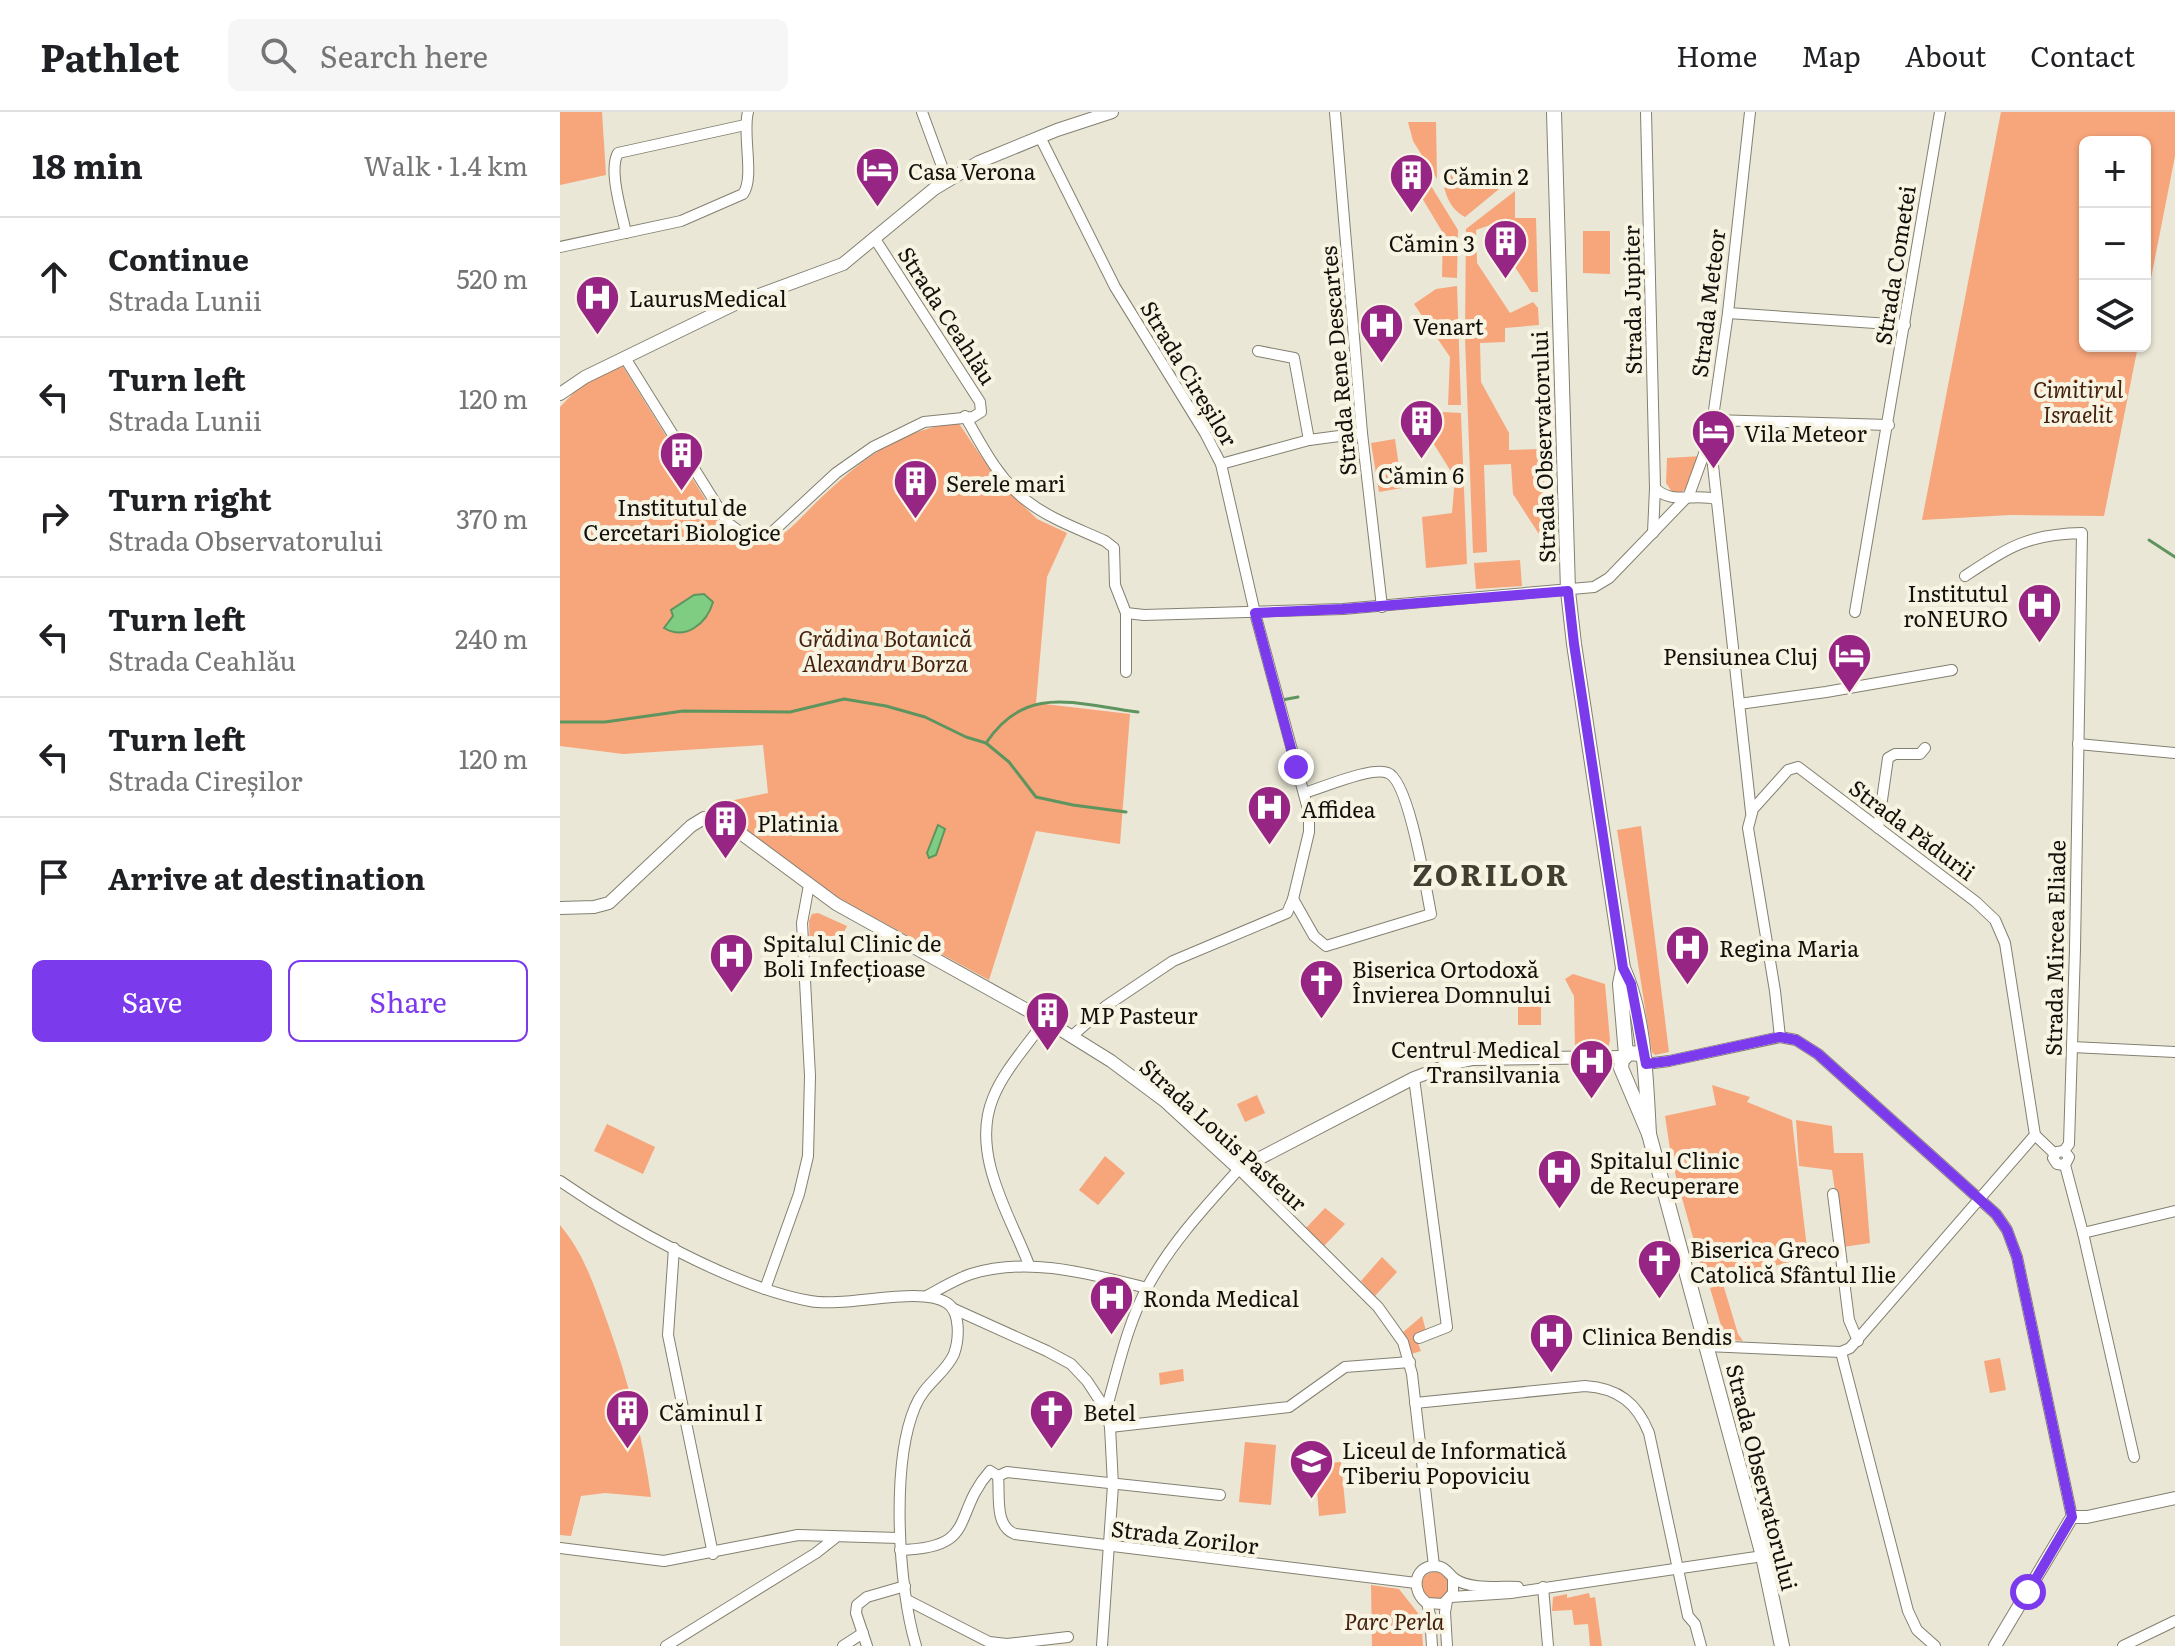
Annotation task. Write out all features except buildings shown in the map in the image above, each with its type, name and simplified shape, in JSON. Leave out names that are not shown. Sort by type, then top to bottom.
[{"type":"main road","name":"Strada Observatorului","points":[[1554,112],[1568,591],[1623,968],[1631,984],[1646,1064],[1649,1134]]},
{"type":"main road","name":"Strada Observatorului","points":[[1623,968],[1618,1060],[1649,1134],[1763,1556],[1782,1646]]},
{"type":"main road","points":[[1636,1053],[1646,1064],[1642,1074],[1635,1078],[1618,1060],[1636,1053]]},
{"type":"street","points":[[560,247],[681,221],[745,193],[745,125],[748,112]]},
{"type":"street","points":[[922,112],[947,180]]},
{"type":"street","points":[[560,394],[573,384],[735,304],[850,260],[947,180],[979,162],[1112,112]]},
{"type":"street","name":"Strada Rene Descartes","points":[[1335,112],[1362,433],[1382,607]]},
{"type":"street","name":"Strada Jupiter","points":[[1646,112],[1655,488],[1653,533]]},
{"type":"street","name":"Strada Meteor","points":[[1750,112],[1728,313],[1710,438],[1751,812]]},
{"type":"street","name":"Strada Cometei","points":[[1855,612],[1940,112]]},
{"type":"street","points":[[626,233],[615,178],[615,156],[623,151],[745,125]]},
{"type":"street","name":"Strada Cireșilor","points":[[1040,137],[1115,287],[1221,464],[1255,613],[1310,822],[1293,899]]},
{"type":"street","name":"Strada Ceahlău","points":[[875,239],[980,402],[981,412],[973,417],[965,416]]},
{"type":"street","points":[[1728,313],[1905,325]]},
{"type":"street","points":[[1258,351],[1294,358],[1309,440]]},
{"type":"street","points":[[625,358],[721,513],[736,530],[751,537],[768,536],[836,473],[873,447],[924,422],[965,416]]},
{"type":"street","name":"Strada Ceahlău","points":[[965,416],[1000,473],[1026,500],[1114,548],[1115,585],[1126,613],[1126,672]]},
{"type":"street","points":[[1712,420],[1889,425]]},
{"type":"street","points":[[1221,464],[1309,440],[1362,433]]},
{"type":"street","points":[[1126,613],[1255,613],[1382,607],[1594,587],[1603,582],[1689,495],[1710,438]]},
{"type":"street","points":[[1655,488],[1668,498],[1689,495],[1716,499]]},
{"type":"street","name":"Strada Mircea Eliade","points":[[1965,576],[2037,536],[2082,533],[2069,1144],[2060,1152],[2069,1157],[2065,1165],[2134,1457]]},
{"type":"street","points":[[1739,704],[1952,670]]},
{"type":"street","points":[[2078,744],[2175,753]]},
{"type":"street","points":[[1878,828],[1888,758],[1895,754],[1920,754],[1925,748]]},
{"type":"street","name":"Strada Pădurii","points":[[1751,812],[1788,770],[1798,767],[1990,914],[1999,926],[2005,943],[2035,1135]]},
{"type":"street","points":[[1293,899],[1318,942],[1326,946],[1431,914],[1406,797],[1394,777],[1389,773],[1375,772],[1304,793]]},
{"type":"street","points":[[1751,812],[1748,828],[1780,1037]]},
{"type":"street","name":"Strada Louis Pasteur","points":[[560,908],[594,907],[614,900],[691,826],[709,816],[725,821],[809,885],[866,922],[1045,1020],[1111,1061],[1166,1102],[1239,1169],[1378,1307],[1397,1330],[1410,1362],[1434,1566]]},
{"type":"street","points":[[765,1289],[796,1204],[808,1156],[810,1076],[802,923],[809,885]]},
{"type":"street","points":[[1071,1037],[1106,1006],[1154,973],[1194,950],[1287,913],[1293,899]]},
{"type":"street","points":[[1029,1265],[994,1181],[987,1145],[987,1124],[990,1105],[999,1086],[1045,1020]]},
{"type":"street","points":[[1646,1064],[1780,1037],[1796,1040],[1818,1054],[2002,1221],[2017,1257],[2072,1517],[1995,1646]]},
{"type":"street","points":[[2072,1047],[2175,1052]]},
{"type":"street","points":[[1106,1410],[1129,1333],[1147,1288],[1180,1235],[1239,1169],[1414,1078],[1454,1063],[1473,1059],[1618,1060]]},
{"type":"street","points":[[1414,1078],[1447,1327],[1419,1338]]},
{"type":"street","points":[[1706,1346],[1841,1352],[1858,1341],[2035,1135],[2060,1152]]},
{"type":"street","points":[[560,1181],[674,1248],[765,1289],[822,1304],[927,1296],[968,1275],[988,1269],[1029,1265],[1087,1273],[1147,1288]]},
{"type":"street","points":[[1833,1194],[1849,1320],[1858,1341]]},
{"type":"street","points":[[2083,1233],[2175,1211]]},
{"type":"street","points":[[674,1248],[668,1335],[713,1554]]},
{"type":"street","points":[[927,1296],[1071,1364],[1087,1381],[1106,1410],[1110,1427],[1113,1485],[1102,1646]]},
{"type":"street","points":[[916,1646],[900,1544],[906,1433],[915,1405],[928,1384],[950,1363],[954,1353],[957,1342],[954,1309]]},
{"type":"street","points":[[1841,1352],[1908,1611],[1917,1630],[1935,1646]]},
{"type":"street","points":[[1110,1427],[1289,1407],[1345,1367],[1410,1362]]},
{"type":"street","points":[[1415,1403],[1585,1386],[1602,1387],[1626,1398],[1644,1421],[1649,1433],[1688,1616],[1695,1624],[1701,1646]]},
{"type":"street","points":[[560,1548],[654,1561],[713,1554],[798,1535],[936,1547],[953,1536],[993,1474],[1007,1472],[1220,1495]]},
{"type":"street","name":"Strada Zorilor","points":[[993,1474],[1001,1519],[1007,1531],[1015,1534],[1416,1583]]},
{"type":"street","points":[[2072,1517],[2175,1498]]},
{"type":"street","points":[[666,1646],[816,1553],[835,1538]]},
{"type":"street","points":[[1542,1587],[1472,1584],[1453,1579],[1443,1568],[1434,1566],[1422,1572],[1416,1583],[1419,1597],[1427,1603],[1439,1605],[1449,1599],[1495,1594],[1763,1556]]},
{"type":"street","points":[[1447,1646],[1445,1612],[1454,1588],[1453,1579]]},
{"type":"street","points":[[867,1646],[856,1609],[859,1602],[905,1586]]},
{"type":"street","points":[[1542,1587],[1548,1646]]},
{"type":"street","points":[[907,1600],[989,1642],[1007,1644],[1068,1637]]},
{"type":"street","points":[[1427,1603],[1432,1646]]},
{"type":"street","points":[[2123,1646],[2174,1622]]},
{"type":"street","points":[[843,1646],[863,1633]]},
{"type":"green space","points":[[560,112],[602,112],[606,175],[560,185]]},
{"type":"green space","name":"Cimitirul Israelit","points":[[2001,112],[2175,112],[2175,156],[2151,278],[2151,136],[2079,136],[2079,352],[2137,352],[2104,516],[2010,515],[1922,520]]},
{"type":"green space","points":[[1408,122],[1436,122],[1437,179],[1413,141]]},
{"type":"green space","points":[[1521,171],[1465,217],[1454,209],[1445,192],[1443,173]]},
{"type":"green space","points":[[1428,181],[1458,230],[1457,278],[1442,277],[1443,233],[1416,188]]},
{"type":"green space","points":[[1515,191],[1515,218],[1536,218],[1538,292],[1531,292],[1508,256],[1506,223],[1476,230],[1477,263],[1510,313],[1533,302],[1538,308],[1539,325],[1505,328],[1505,342],[1480,343],[1481,382],[1509,433],[1509,450],[1543,449],[1545,534],[1539,534],[1513,494],[1511,464],[1484,465],[1487,552],[1473,553],[1465,338],[1466,229]]},
{"type":"green space","points":[[1583,231],[1610,231],[1610,274],[1583,273]]},
{"type":"green space","points":[[1457,286],[1461,405],[1448,405],[1450,357],[1414,304],[1436,289]]},
{"type":"green space","name":"Grădina Botanică Alexandru Borza","points":[[622,365],[718,520],[743,542],[764,544],[780,536],[841,480],[886,447],[918,432],[958,422],[997,480],[1037,519],[1067,533],[1047,577],[1036,703],[1130,714],[1120,844],[1036,831],[989,980],[833,895],[718,810],[716,804],[768,793],[763,745],[623,754],[560,746],[560,407],[584,382]]},
{"type":"green space","points":[[1442,412],[1461,413],[1467,564],[1426,568],[1422,517],[1452,513],[1455,478],[1422,425]]},
{"type":"green space","points":[[1395,439],[1402,488],[1379,492],[1371,443]]},
{"type":"green space","points":[[1702,456],[1691,483],[1682,492],[1672,492],[1666,483],[1667,458]]},
{"type":"green space","points":[[1520,560],[1522,586],[1476,589],[1474,563]]},
{"type":"green space","points":[[1641,826],[1669,1052],[1655,1055],[1652,1052],[1617,830]]},
{"type":"green space","points":[[818,913],[847,926],[832,944],[810,950],[809,921],[812,914]]},
{"type":"green space","points":[[1573,974],[1605,984],[1608,1048],[1591,1051],[1575,1049],[1574,996],[1565,979]]},
{"type":"green space","points":[[1518,1001],[1541,1001],[1541,1025],[1518,1025]]},
{"type":"green space","points":[[1712,1085],[1750,1097],[1747,1102],[1792,1120],[1808,1257],[1706,1284],[1672,1162],[1665,1116],[1716,1105]]},
{"type":"green space","points":[[1257,1095],[1265,1113],[1245,1122],[1237,1104]]},
{"type":"green space","points":[[1796,1120],[1832,1126],[1834,1153],[1863,1153],[1870,1243],[1843,1247],[1832,1170],[1799,1166]]},
{"type":"green space","points":[[607,1124],[655,1147],[643,1174],[594,1151]]},
{"type":"green space","points":[[1105,1156],[1125,1173],[1098,1205],[1079,1190]]},
{"type":"green space","points":[[1325,1208],[1345,1224],[1324,1246],[1305,1229]]},
{"type":"green space","points":[[560,1225],[588,1272],[615,1345],[639,1431],[651,1497],[605,1493],[581,1496],[571,1536],[560,1535]]},
{"type":"green space","points":[[1382,1257],[1397,1272],[1375,1296],[1361,1281]]},
{"type":"green space","points":[[1723,1284],[1738,1334],[1743,1341],[1725,1339],[1710,1288]]},
{"type":"green space","points":[[1422,1316],[1426,1331],[1416,1338],[1421,1351],[1411,1354],[1402,1333]]},
{"type":"green space","points":[[2000,1358],[2006,1390],[1990,1393],[1984,1361]]},
{"type":"green space","points":[[1183,1369],[1184,1381],[1160,1385],[1159,1373]]},
{"type":"green space","points":[[1245,1442],[1276,1445],[1271,1505],[1239,1502]]},
{"type":"green space","points":[[1296,1452],[1311,1453],[1308,1476],[1294,1474]]},
{"type":"green space","points":[[1341,1462],[1346,1513],[1319,1516],[1315,1464]]},
{"type":"green space","points":[[1435,1572],[1445,1576],[1449,1586],[1445,1596],[1435,1600],[1425,1596],[1421,1586],[1425,1576]]},
{"type":"green space","name":"Parc Perla","points":[[1371,1585],[1399,1589],[1421,1617],[1423,1646],[1372,1646]]},
{"type":"green space","points":[[1589,1593],[1590,1598],[1595,1597],[1602,1646],[1590,1646],[1588,1624],[1574,1625],[1572,1610],[1552,1611],[1553,1597],[1567,1594],[1567,1598]]},
{"type":"shaded area","points":[[704,594],[713,602],[701,623],[688,631],[664,628],[673,616],[671,610],[694,595]]},
{"type":"shaded area","points":[[938,825],[945,829],[936,855],[929,858],[927,853]]},
{"type":"waterway","points":[[2149,540],[2175,557]]},
{"type":"waterway","points":[[1282,700],[1298,697]]},
{"type":"waterway","points":[[560,722],[605,722],[683,711],[790,712],[844,699],[925,717],[986,743],[1009,762],[1036,797],[1126,812]]},
{"type":"waterway","points":[[986,743],[1018,711],[1036,705],[1074,703],[1138,712]]},
{"type":"place","name":"Casa Verona","points":[[877,209]]},
{"type":"place","name":"Cămin 2","points":[[1412,214]]},
{"type":"place","name":"Cămin 3","points":[[1506,281]]},
{"type":"place","name":"LaurusMedical","points":[[598,336]]},
{"type":"place","name":"Venart","points":[[1382,364]]},
{"type":"place","name":"Cămin 6","points":[[1421,460]]},
{"type":"place","name":"Vila Meteor","points":[[1713,471]]},
{"type":"place","name":"Institutul de Cercetari Biologice","points":[[682,492]]},
{"type":"place","name":"Serele mari","points":[[915,521]]},
{"type":"place","name":"Institutul roNEURO","points":[[2039,644]]},
{"type":"place","name":"Pensiunea Cluj","points":[[1849,694]]},
{"type":"place","name":"Affidea","points":[[1270,847]]},
{"type":"place","name":"Platinia","points":[[726,861]]},
{"type":"place","name":"Regina Maria","points":[[1688,986]]},
{"type":"place","name":"Spitalul Clinic de Boli Infecțioase","points":[[732,994]]},
{"type":"place","name":"Biserica Ortodoxă Învierea Domnului","points":[[1321,1020]]},
{"type":"place","name":"MP Pasteur","points":[[1048,1053]]},
{"type":"place","name":"Centrul Medical Transilvania","points":[[1591,1100]]},
{"type":"place","name":"Spitalul Clinic de Recuperare","points":[[1559,1211]]},
{"type":"place","name":"Biserica Greco Catolică Sfântul Ilie","points":[[1659,1300]]},
{"type":"place","name":"Ronda Medical","points":[[1112,1336]]},
{"type":"place","name":"Clinica Bendis","points":[[1551,1374]]},
{"type":"place","name":"Căminul I","points":[[628,1450]]},
{"type":"place","name":"Betel","points":[[1052,1450]]},
{"type":"place","name":"Liceul de Informatică Tiberiu Popoviciu","points":[[1311,1501]]},
{"type":"district","name":"ZORILOR","points":[[1491,873]]},
{"type":"route","points":[[1296,767],[1255,613],[1568,591],[1623,968],[1631,984],[1646,1064],[1780,1037],[1796,1040],[1818,1054],[1996,1214],[2011,1238],[2049,1398],[2072,1517],[2028,1592]]}]
